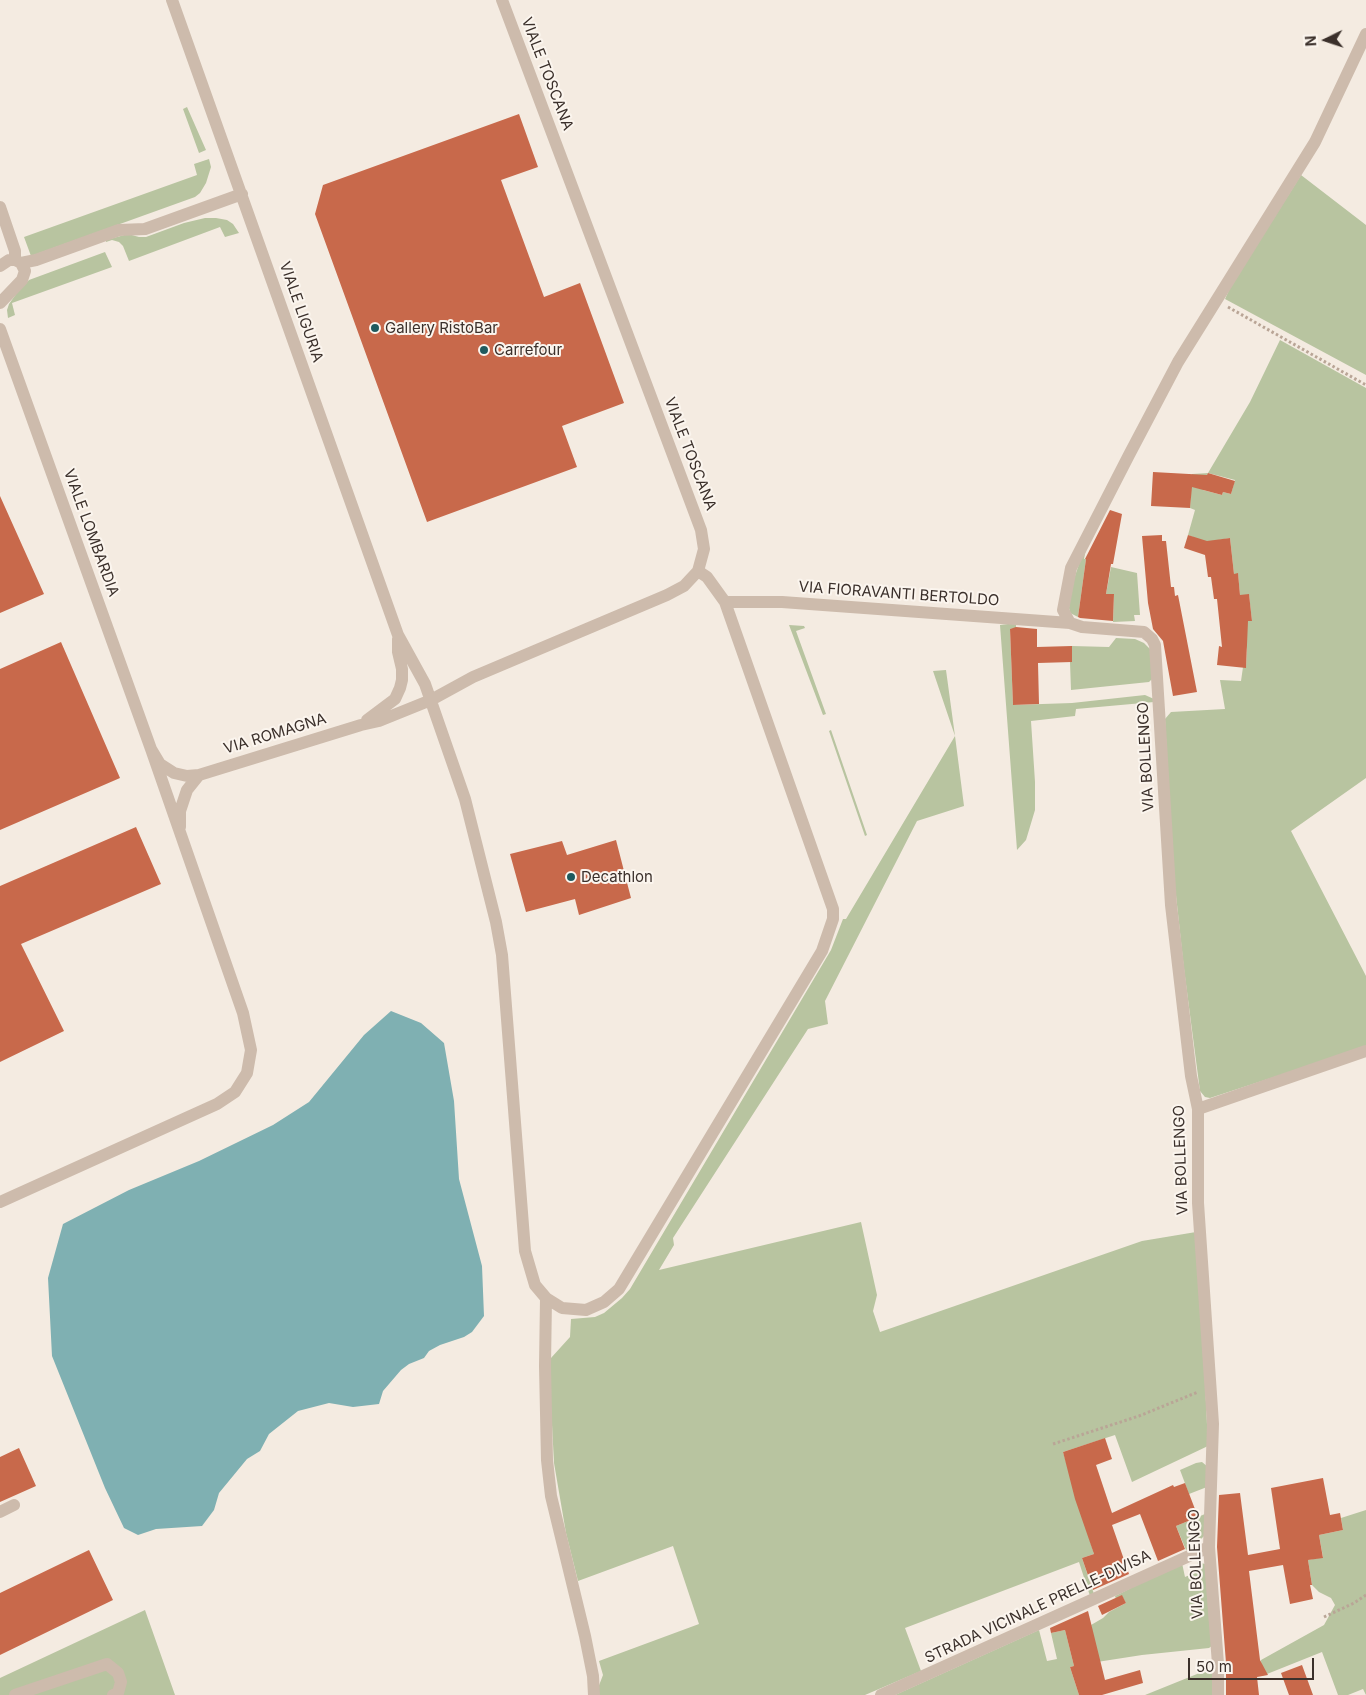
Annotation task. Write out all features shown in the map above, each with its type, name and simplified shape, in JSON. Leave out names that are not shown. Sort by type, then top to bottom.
[{"type":"street","name":"VIALE LIGURIA","points":[[172,0],[398,635]]},
{"type":"street","name":"VIALE TOSCANA","points":[[502,0],[701,530],[704,549],[698,571]]},
{"type":"street","points":[[1076,625],[1063,610],[1071,568],[1178,362],[1315,142],[1366,34]]},
{"type":"street","points":[[0,266],[9,260],[18,262],[36,260],[119,230],[145,229],[242,194]]},
{"type":"street","points":[[0,207],[18,262],[25,271],[22,280],[0,303]]},
{"type":"street","name":"VIALE LOMBARDIA","points":[[0,329],[151,749],[179,834],[243,1013],[251,1050],[247,1073],[235,1092],[217,1104],[0,1202]]},
{"type":"street","points":[[361,725],[398,715],[431,700],[473,677],[667,595],[684,586],[698,571],[707,577],[725,602],[833,909],[833,919],[822,950],[619,1288],[604,1302],[586,1310],[562,1308],[546,1298],[535,1285],[526,1251],[502,955],[496,922],[465,800],[431,700],[425,684],[398,635]]},
{"type":"street","name":"VIA FIORAVANTI BERTOLDO","points":[[725,602],[782,602],[1076,625]]},
{"type":"street","name":"VIA BOLLENGO","points":[[1076,625],[1144,632],[1152,639],[1155,645],[1172,905],[1191,1076],[1198,1108],[1198,1203],[1212,1424],[1209,1547],[1218,1695]]},
{"type":"street","points":[[361,725],[395,699],[400,688],[402,669],[398,652],[398,635]]},
{"type":"street","name":"VIA ROMAGNA","points":[[199,775],[361,725]]},
{"type":"street","points":[[151,749],[160,764],[174,773],[187,776],[199,775]]},
{"type":"street","points":[[179,834],[180,811],[188,790],[199,775]]},
{"type":"street","points":[[1198,1108],[1366,1051]]},
{"type":"street","points":[[546,1298],[545,1394],[547,1460],[550,1487],[585,1636],[593,1676],[594,1695]]},
{"type":"street","points":[[0,1512],[14,1505]]},
{"type":"street","name":"STRADA VICINALE PRELLE-DIVISA","points":[[881,1695],[1209,1547]]},
{"type":"street","points":[[15,1695],[107,1664],[118,1673],[121,1682],[118,1693],[112,1695]]},
{"type":"path","points":[[1216,301],[1366,385]]},
{"type":"path","points":[[1053,1444],[1139,1416],[1210,1388]]},
{"type":"path","points":[[1324,1617],[1366,1595]]},
{"type":"green space","points":[[187,107],[206,150],[199,153],[183,109]]},
{"type":"green space","points":[[209,159],[211,167],[206,183],[195,197],[31,256],[24,237],[197,175],[194,164]]},
{"type":"green space","points":[[1301,175],[1366,225],[1366,375],[1225,299],[1231,286]]},
{"type":"green space","points":[[205,218],[227,220],[233,224],[239,233],[225,237],[220,227],[129,261],[123,246],[119,242],[112,240],[106,242],[106,240],[128,234],[146,237],[184,223]]},
{"type":"green space","points":[[105,252],[112,267],[12,303],[15,315],[8,318],[7,310],[9,304],[29,280]]},
{"type":"green space","points":[[1280,340],[1366,388],[1366,778],[1291,831],[1366,976],[1366,1047],[1210,1098],[1205,1097],[1200,1091],[1184,969],[1173,868],[1165,719],[1171,712],[1225,709],[1220,680],[1241,681],[1243,667],[1246,667],[1247,649],[1237,620],[1252,621],[1249,595],[1240,595],[1238,574],[1234,574],[1230,538],[1190,545],[1193,537],[1188,535],[1195,510],[1190,508],[1192,474],[1208,473],[1250,402]],"holes":[[[1208,473],[1235,480],[1231,494],[1223,492],[1222,495],[1203,490]]]},
{"type":"green space","points":[[1084,549],[1086,549],[1084,559],[1086,559],[1078,617],[1070,613],[1069,608],[1071,588]]},
{"type":"green space","points":[[1111,567],[1137,573],[1140,615],[1134,615],[1135,621],[1113,622],[1114,594],[1106,594]]},
{"type":"green space","points":[[1016,623],[1016,628],[1010,629],[1013,705],[1072,703],[1145,695],[1154,699],[1154,702],[1076,709],[1075,716],[1031,721],[1035,810],[1026,840],[1017,850],[1000,625]]},
{"type":"green space","points":[[789,625],[804,626],[805,628],[796,631],[826,714],[823,715]]},
{"type":"green space","points":[[1116,638],[1135,639],[1144,643],[1150,649],[1153,678],[1149,682],[1071,690],[1070,662],[1072,662],[1072,646],[1109,647]]},
{"type":"green space","points":[[946,670],[955,736],[933,671]]},
{"type":"green space","points":[[831,730],[867,835],[865,836],[829,731]]},
{"type":"green space","points":[[955,736],[964,806],[917,821],[825,1001],[828,1024],[808,1029],[673,1238],[674,1245],[659,1270],[861,1222],[877,1295],[873,1311],[880,1332],[1142,1241],[1196,1232],[1200,1271],[1208,1446],[1132,1482],[1115,1435],[1063,1452],[1094,1554],[1082,1558],[1094,1594],[1090,1596],[1079,1562],[905,1628],[921,1671],[865,1695],[599,1695],[598,1688],[603,1675],[599,1661],[699,1624],[673,1546],[578,1581],[566,1533],[554,1463],[549,1368],[551,1358],[570,1337],[571,1319],[595,1317],[604,1313],[630,1289],[831,950],[843,919],[846,919]]},
{"type":"green space","points":[[1202,1462],[1208,1467],[1207,1487],[1189,1494],[1180,1470]]},
{"type":"green space","points":[[1366,1510],[1366,1695],[1363,1689],[1348,1695],[1338,1695],[1322,1652],[1262,1676],[1261,1660],[1324,1625],[1335,1605],[1331,1598],[1319,1592],[1312,1585],[1308,1560],[1323,1557],[1319,1535],[1343,1530],[1341,1518]]},
{"type":"green space","points":[[1205,1514],[1204,1536],[1186,1550],[1176,1526]]},
{"type":"green space","points":[[1197,1562],[1205,1564],[1213,1645],[1209,1648],[1097,1662],[1091,1625],[1126,1603],[1122,1596],[1116,1599],[1115,1596],[1182,1563],[1185,1577],[1199,1571]]},
{"type":"green space","points":[[145,1610],[175,1695],[0,1695],[0,1678]]},
{"type":"green space","points":[[1039,1630],[1047,1661],[1057,1659],[1051,1633],[1065,1630],[1074,1666],[1070,1667],[1079,1695],[895,1695]]},
{"type":"green space","points":[[1202,1672],[1213,1672],[1214,1695],[1145,1695]]},
{"type":"water","points":[[391,1011],[421,1023],[444,1043],[454,1101],[459,1179],[482,1266],[484,1316],[472,1332],[464,1337],[440,1345],[429,1351],[424,1358],[409,1364],[401,1370],[383,1391],[379,1404],[353,1407],[329,1403],[298,1411],[269,1434],[260,1451],[247,1459],[219,1493],[214,1510],[202,1526],[156,1529],[138,1535],[124,1528],[105,1488],[52,1356],[48,1278],[63,1224],[129,1190],[199,1161],[273,1125],[309,1102],[364,1035]]},
{"type":"building","name":"Carrefour","points":[[519,114],[538,167],[501,180],[544,297],[580,283],[624,403],[562,426],[577,467],[427,522],[315,214],[323,185]]},
{"type":"building","points":[[1153,472],[1207,475],[1208,473],[1235,481],[1231,494],[1223,492],[1222,495],[1192,487],[1190,508],[1151,506]]},
{"type":"building","points":[[0,496],[44,594],[0,613]]},
{"type":"building","points":[[1110,510],[1122,514],[1106,594],[1114,594],[1113,621],[1080,618],[1078,617],[1085,559]]},
{"type":"building","points":[[1162,535],[1162,541],[1166,541],[1171,587],[1174,587],[1175,596],[1178,595],[1197,692],[1173,696],[1163,641],[1153,629],[1148,603],[1142,536]]},
{"type":"building","points":[[1188,535],[1207,541],[1230,538],[1234,574],[1238,573],[1240,595],[1249,594],[1252,621],[1248,621],[1246,668],[1217,665],[1219,646],[1222,647],[1217,599],[1214,599],[1211,577],[1208,577],[1205,555],[1184,548]]},
{"type":"building","points":[[1016,627],[1037,629],[1037,647],[1072,646],[1072,662],[1038,663],[1039,704],[1013,705],[1010,629]]},
{"type":"building","points":[[61,642],[120,778],[0,830],[0,669]]},
{"type":"building","points":[[136,827],[161,884],[21,944],[64,1031],[0,1062],[0,886]]},
{"type":"building","name":"Decathlon","points":[[616,840],[631,898],[579,915],[575,899],[526,912],[510,854],[562,841],[567,855]]},
{"type":"building","points":[[1105,1438],[1112,1459],[1096,1465],[1112,1513],[1173,1485],[1174,1487],[1185,1483],[1198,1517],[1176,1526],[1185,1549],[1158,1561],[1140,1514],[1112,1525],[1129,1574],[1093,1590],[1082,1558],[1094,1554],[1075,1499],[1063,1452]]},
{"type":"building","points":[[19,1448],[36,1486],[0,1502],[0,1457]]},
{"type":"building","points":[[1323,1478],[1330,1515],[1340,1513],[1343,1530],[1319,1535],[1323,1558],[1308,1560],[1313,1599],[1290,1604],[1283,1565],[1249,1571],[1260,1660],[1268,1675],[1257,1677],[1259,1695],[1226,1695],[1226,1663],[1217,1547],[1219,1495],[1240,1493],[1248,1555],[1280,1549],[1271,1488]]},
{"type":"building","points":[[89,1550],[113,1600],[0,1655],[0,1593]]},
{"type":"building","points":[[1122,1595],[1126,1603],[1102,1615],[1098,1606]]},
{"type":"building","points":[[1088,1611],[1105,1680],[1140,1670],[1143,1683],[1102,1695],[1079,1695],[1070,1667],[1074,1666],[1065,1630],[1051,1633],[1050,1628]]},
{"type":"building","points":[[1302,1665],[1313,1695],[1289,1695],[1281,1673]]},
{"type":"place","name":"Gallery RistoBar","points":[[375,328]]},
{"type":"place","name":"Carrefour","points":[[484,350]]},
{"type":"place","name":"Decathlon","points":[[571,877]]}]
